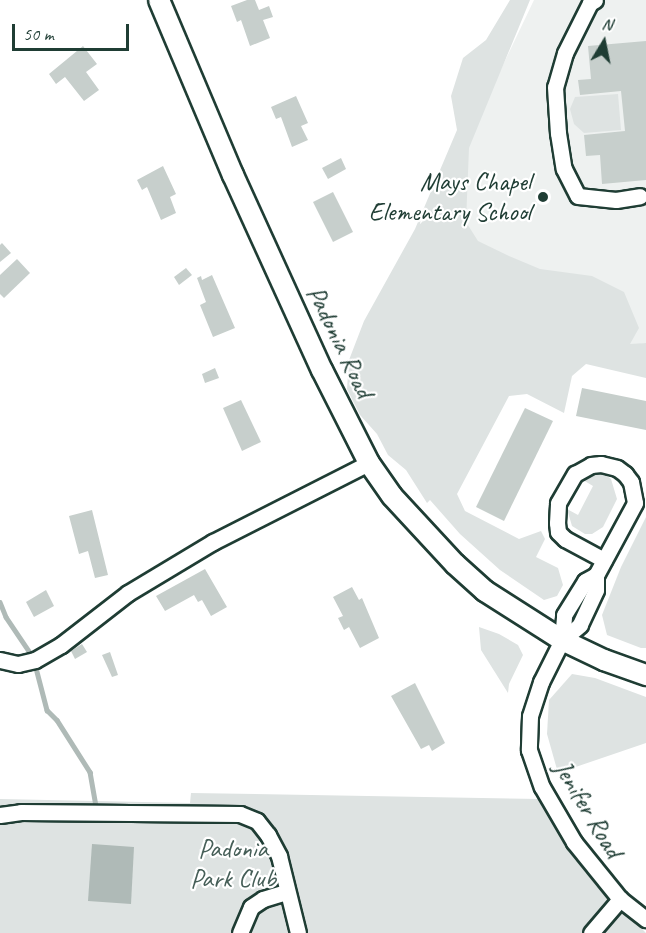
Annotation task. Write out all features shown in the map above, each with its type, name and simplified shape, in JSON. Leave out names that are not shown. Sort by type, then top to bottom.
[{"type":"main road","name":"Padonia Road","points":[[159,0],[250,213],[322,370],[369,463],[392,496],[454,564],[485,591],[562,640],[604,660],[646,675]]},
{"type":"street","points":[[596,0],[590,3],[566,53],[555,87],[558,134],[564,169],[578,196],[616,200],[640,196]]},
{"type":"street","points":[[0,660],[18,664],[35,660],[61,645],[128,593],[185,559],[369,463]]},
{"type":"street","points":[[601,464],[617,468],[625,474],[640,502],[604,560],[564,539],[558,532],[558,503],[575,474],[591,465],[601,464]]},
{"type":"street","name":"Jenifer Road","points":[[604,560],[596,575],[596,590],[580,625],[562,640],[550,659],[534,701],[527,732],[529,750],[533,769],[558,817],[591,866],[620,899],[646,919]]},
{"type":"street","points":[[0,814],[21,812],[240,814],[257,821],[268,835],[279,856],[286,892],[298,933]]},
{"type":"street","points":[[240,933],[251,907],[263,899],[286,892]]},
{"type":"street","points":[[591,933],[620,899]]},
{"type":"shaded area","name":"Mays Chapel Elementary School","points":[[534,0],[646,0],[646,343],[350,386]]},
{"type":"shaded area","points":[[92,844],[134,847],[131,904],[88,901]]},
{"type":"green space","points":[[510,0],[530,0],[469,148],[466,222],[478,241],[509,256],[540,269],[592,276],[624,292],[639,328],[630,344],[646,343],[646,378],[586,364],[572,376],[564,413],[527,394],[509,396],[457,494],[465,511],[519,539],[541,531],[545,539],[536,557],[558,568],[563,585],[557,596],[544,600],[500,570],[460,534],[430,500],[427,503],[406,470],[388,455],[377,434],[360,415],[347,389],[349,360],[364,321],[415,229],[457,130],[451,96],[463,58],[486,40]]},
{"type":"green space","points":[[618,94],[621,130],[584,133],[574,124],[570,109],[575,97]]},
{"type":"green space","points":[[596,472],[611,479],[617,499],[603,527],[592,534],[585,534],[572,526],[567,509],[578,515],[593,486],[583,480]]},
{"type":"green space","points":[[646,517],[646,648],[641,648],[607,635],[602,615],[621,567]]},
{"type":"green space","points":[[479,627],[499,634],[518,645],[523,655],[509,684],[508,693],[481,650]]},
{"type":"green space","points":[[572,674],[595,678],[646,697],[646,743],[558,773],[547,734],[549,700]]},
{"type":"green space","name":"Padonia Park Club","points":[[191,793],[540,799],[567,847],[592,878],[646,933],[0,933],[0,799],[190,803]]},
{"type":"building","points":[[247,0],[255,0],[259,10],[269,6],[273,17],[263,20],[270,38],[250,46],[241,20],[237,22],[231,6]]},
{"type":"building","points":[[646,41],[646,180],[602,184],[600,155],[586,156],[584,135],[625,131],[621,91],[580,95],[578,80],[591,79],[588,46]]},
{"type":"building","points":[[83,46],[97,64],[86,72],[99,90],[84,101],[65,77],[56,84],[49,74]]},
{"type":"building","points":[[296,96],[308,123],[301,126],[308,140],[292,147],[281,117],[276,119],[271,107]]},
{"type":"building","points":[[341,158],[346,169],[328,179],[322,168]]},
{"type":"building","points":[[163,166],[176,194],[170,197],[176,213],[161,220],[147,187],[142,190],[137,180]]},
{"type":"building","points":[[333,192],[353,232],[333,242],[313,202]]},
{"type":"building","points":[[2,243],[11,253],[0,262],[0,245]]},
{"type":"building","points":[[17,259],[30,273],[4,298],[0,294],[0,275]]},
{"type":"building","points":[[186,268],[192,275],[179,285],[174,277]]},
{"type":"building","points":[[212,275],[235,328],[213,337],[200,305],[206,302],[197,278],[201,276],[202,280]]},
{"type":"building","points":[[215,368],[219,378],[205,383],[202,374]]},
{"type":"building","points":[[582,388],[646,401],[646,430],[576,416]]},
{"type":"building","points":[[241,400],[261,442],[242,451],[223,408]]},
{"type":"building","points":[[525,408],[553,421],[504,521],[476,507]]},
{"type":"building","points":[[92,510],[108,575],[95,578],[88,551],[79,554],[69,516]]},
{"type":"building","points":[[205,569],[227,607],[211,616],[202,600],[198,602],[194,595],[165,611],[156,596]]},
{"type":"building","points":[[352,587],[359,600],[362,598],[379,638],[360,648],[349,627],[344,630],[338,618],[343,616],[333,597]]},
{"type":"building","points":[[46,590],[54,606],[34,617],[26,602]]},
{"type":"building","points":[[82,644],[87,652],[75,659],[71,651]]},
{"type":"building","points":[[110,652],[118,675],[112,677],[102,655]]},
{"type":"building","points":[[415,683],[445,743],[432,751],[429,745],[421,749],[391,696]]},
{"type":"waterway","points":[[0,602],[6,617],[31,654]]},
{"type":"waterway","points":[[35,664],[47,710],[57,720],[90,772],[96,805]]},
{"type":"place","name":"Mays Chapel Elementary School","points":[[543,197]]}]
